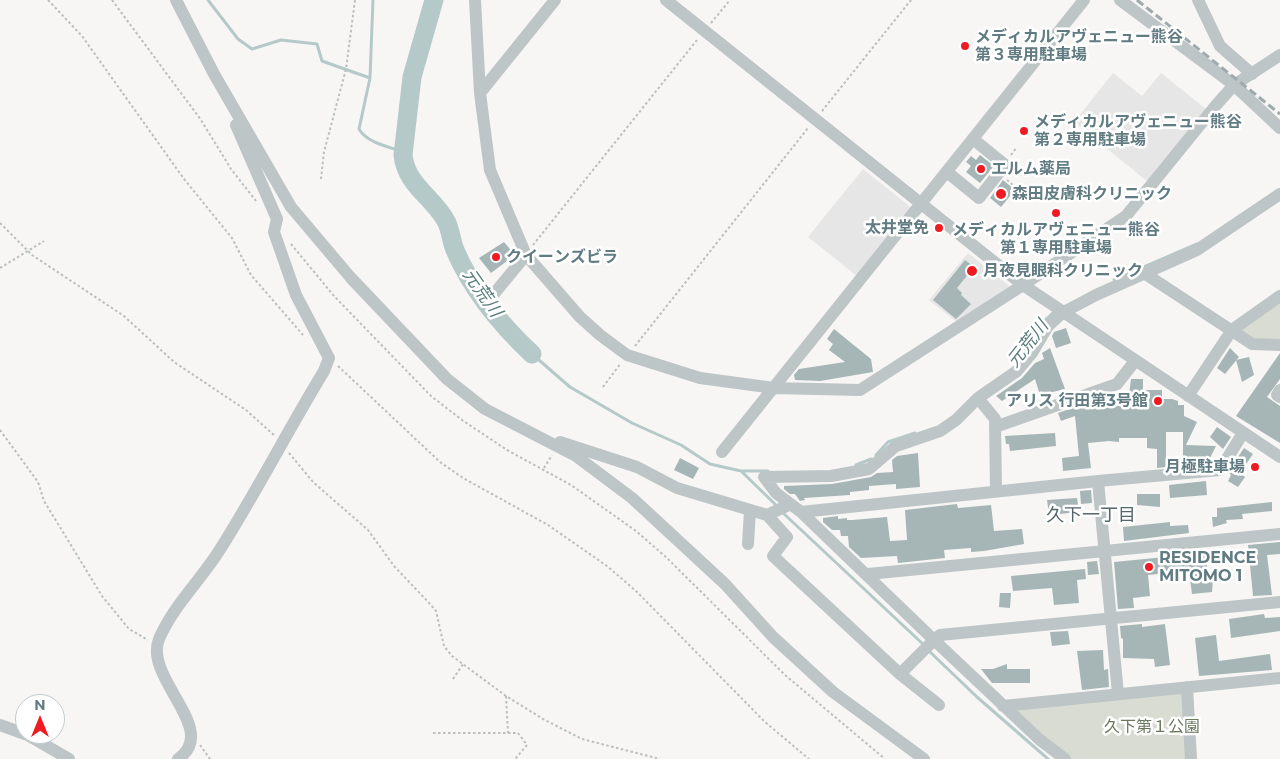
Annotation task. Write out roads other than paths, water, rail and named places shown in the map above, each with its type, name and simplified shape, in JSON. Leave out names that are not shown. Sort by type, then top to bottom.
[{"type":"street","points":[[176,0],[214,74],[262,178],[277,219],[274,232],[296,294],[329,358],[219,552],[174,614],[158,641],[158,660],[162,671],[192,733],[190,746],[178,759]]},
{"type":"street","points":[[475,0],[480,93],[490,170],[526,255],[580,317],[627,355],[700,378],[774,388],[860,390],[1023,285],[1126,216],[1216,104],[1234,85],[1280,55]]},
{"type":"street","points":[[480,93],[555,0]]},
{"type":"street","points":[[666,0],[1023,285],[1280,458]]},
{"type":"street","points":[[722,452],[1084,0]]},
{"type":"street","points":[[1120,0],[1234,85],[1280,128]]},
{"type":"street","points":[[1198,0],[1220,46],[1252,74]]},
{"type":"street","points":[[214,74],[292,207],[351,278],[447,379],[485,409],[576,456],[632,498],[725,584],[773,637],[833,692],[924,759]]},
{"type":"street","points":[[947,172],[978,198],[1005,166],[973,139]]},
{"type":"street","points":[[1065,759],[1040,740],[932,642],[868,574],[776,493],[764,476],[831,476],[869,469],[896,446],[940,430],[956,420],[978,398],[1017,371],[1032,352],[1048,326],[1062,313],[1196,250],[1280,194]]},
{"type":"street","points":[[493,295],[526,255]]},
{"type":"street","points":[[1144,273],[1252,344],[1280,344]]},
{"type":"street","points":[[1188,396],[1232,330],[1280,296]]},
{"type":"street","points":[[995,427],[1117,384],[1134,361]]},
{"type":"street","points":[[1280,390],[1277,395],[1280,397]]},
{"type":"street","points":[[978,398],[995,419],[996,491]]},
{"type":"street","points":[[553,445],[560,442],[611,457],[637,467],[677,488],[769,515],[793,508],[1220,470],[1243,433]]},
{"type":"street","points":[[1098,481],[1118,694]]},
{"type":"street","points":[[748,544],[750,510]]},
{"type":"street","points":[[769,515],[787,537],[772,556],[900,674],[938,704]]},
{"type":"street","points":[[868,574],[1280,534]]},
{"type":"street","points":[[900,674],[940,634],[1280,602]]},
{"type":"street","points":[[1003,706],[1280,678]]},
{"type":"street","points":[[1187,687],[1191,759]]},
{"type":"street","points":[[0,725],[15,730]]},
{"type":"street","points":[[43,744],[69,759]]},
{"type":"waterway","points":[[208,0],[238,39],[252,49],[281,40],[317,44],[322,61],[370,78],[359,129],[367,138],[404,152]]},
{"type":"waterway","points":[[370,78],[373,0]]},
{"type":"waterway","name":"元荒川","points":[[434,0],[412,77],[403,155],[405,165],[414,183],[446,221],[455,250],[478,293],[509,331],[532,354]]},
{"type":"waterway","name":"元荒川","points":[[1114,280],[1197,244]]},
{"type":"waterway","name":"元荒川","points":[[1019,360],[1043,322],[1055,311]]},
{"type":"waterway","name":"元荒川","points":[[532,354],[570,387],[632,423],[681,445],[710,464],[741,471],[768,471]]},
{"type":"waterway","name":"元荒川","points":[[876,455],[888,442],[915,433]]},
{"type":"waterway","name":"元荒川","points":[[856,465],[871,459]]},
{"type":"waterway","name":"元荒川","points":[[741,471],[778,507]]},
{"type":"waterway","name":"元荒川","points":[[782,512],[925,646]]},
{"type":"waterway","name":"元荒川","points":[[929,651],[977,697],[1048,759]]},
{"type":"railway","points":[[1137,0],[1280,114]]},
{"type":"place","name":"メディカルアヴェニュー熊谷 第３専用駐車場","points":[[965,46]]},
{"type":"place","name":"メディカルアヴェニュー熊谷 第２専用駐車場","points":[[1024,131]]},
{"type":"place","name":"エルム薬局","points":[[981,169]]},
{"type":"place","name":"森田皮膚科クリニック","points":[[1001,194]]},
{"type":"place","name":"メディカルアヴェニュー熊谷 第１専用駐車場","points":[[1056,213]]},
{"type":"place","name":"太井堂免","points":[[939,228]]},
{"type":"place","name":"クイーンズビラ","points":[[496,257]]},
{"type":"place","name":"月夜見眼科クリニック","points":[[972,271]]},
{"type":"place","name":"アリス 行田第3号館","points":[[1158,401]]},
{"type":"place","name":"月極駐車場","points":[[1255,467]]},
{"type":"place","name":"RESIDENCE MITOMO 1","points":[[1149,567]]},
{"type":"district","name":"久下一丁目","points":[[1091,516]]},
{"type":"park label","name":"久下第１公園","points":[[1152,727]]}]
